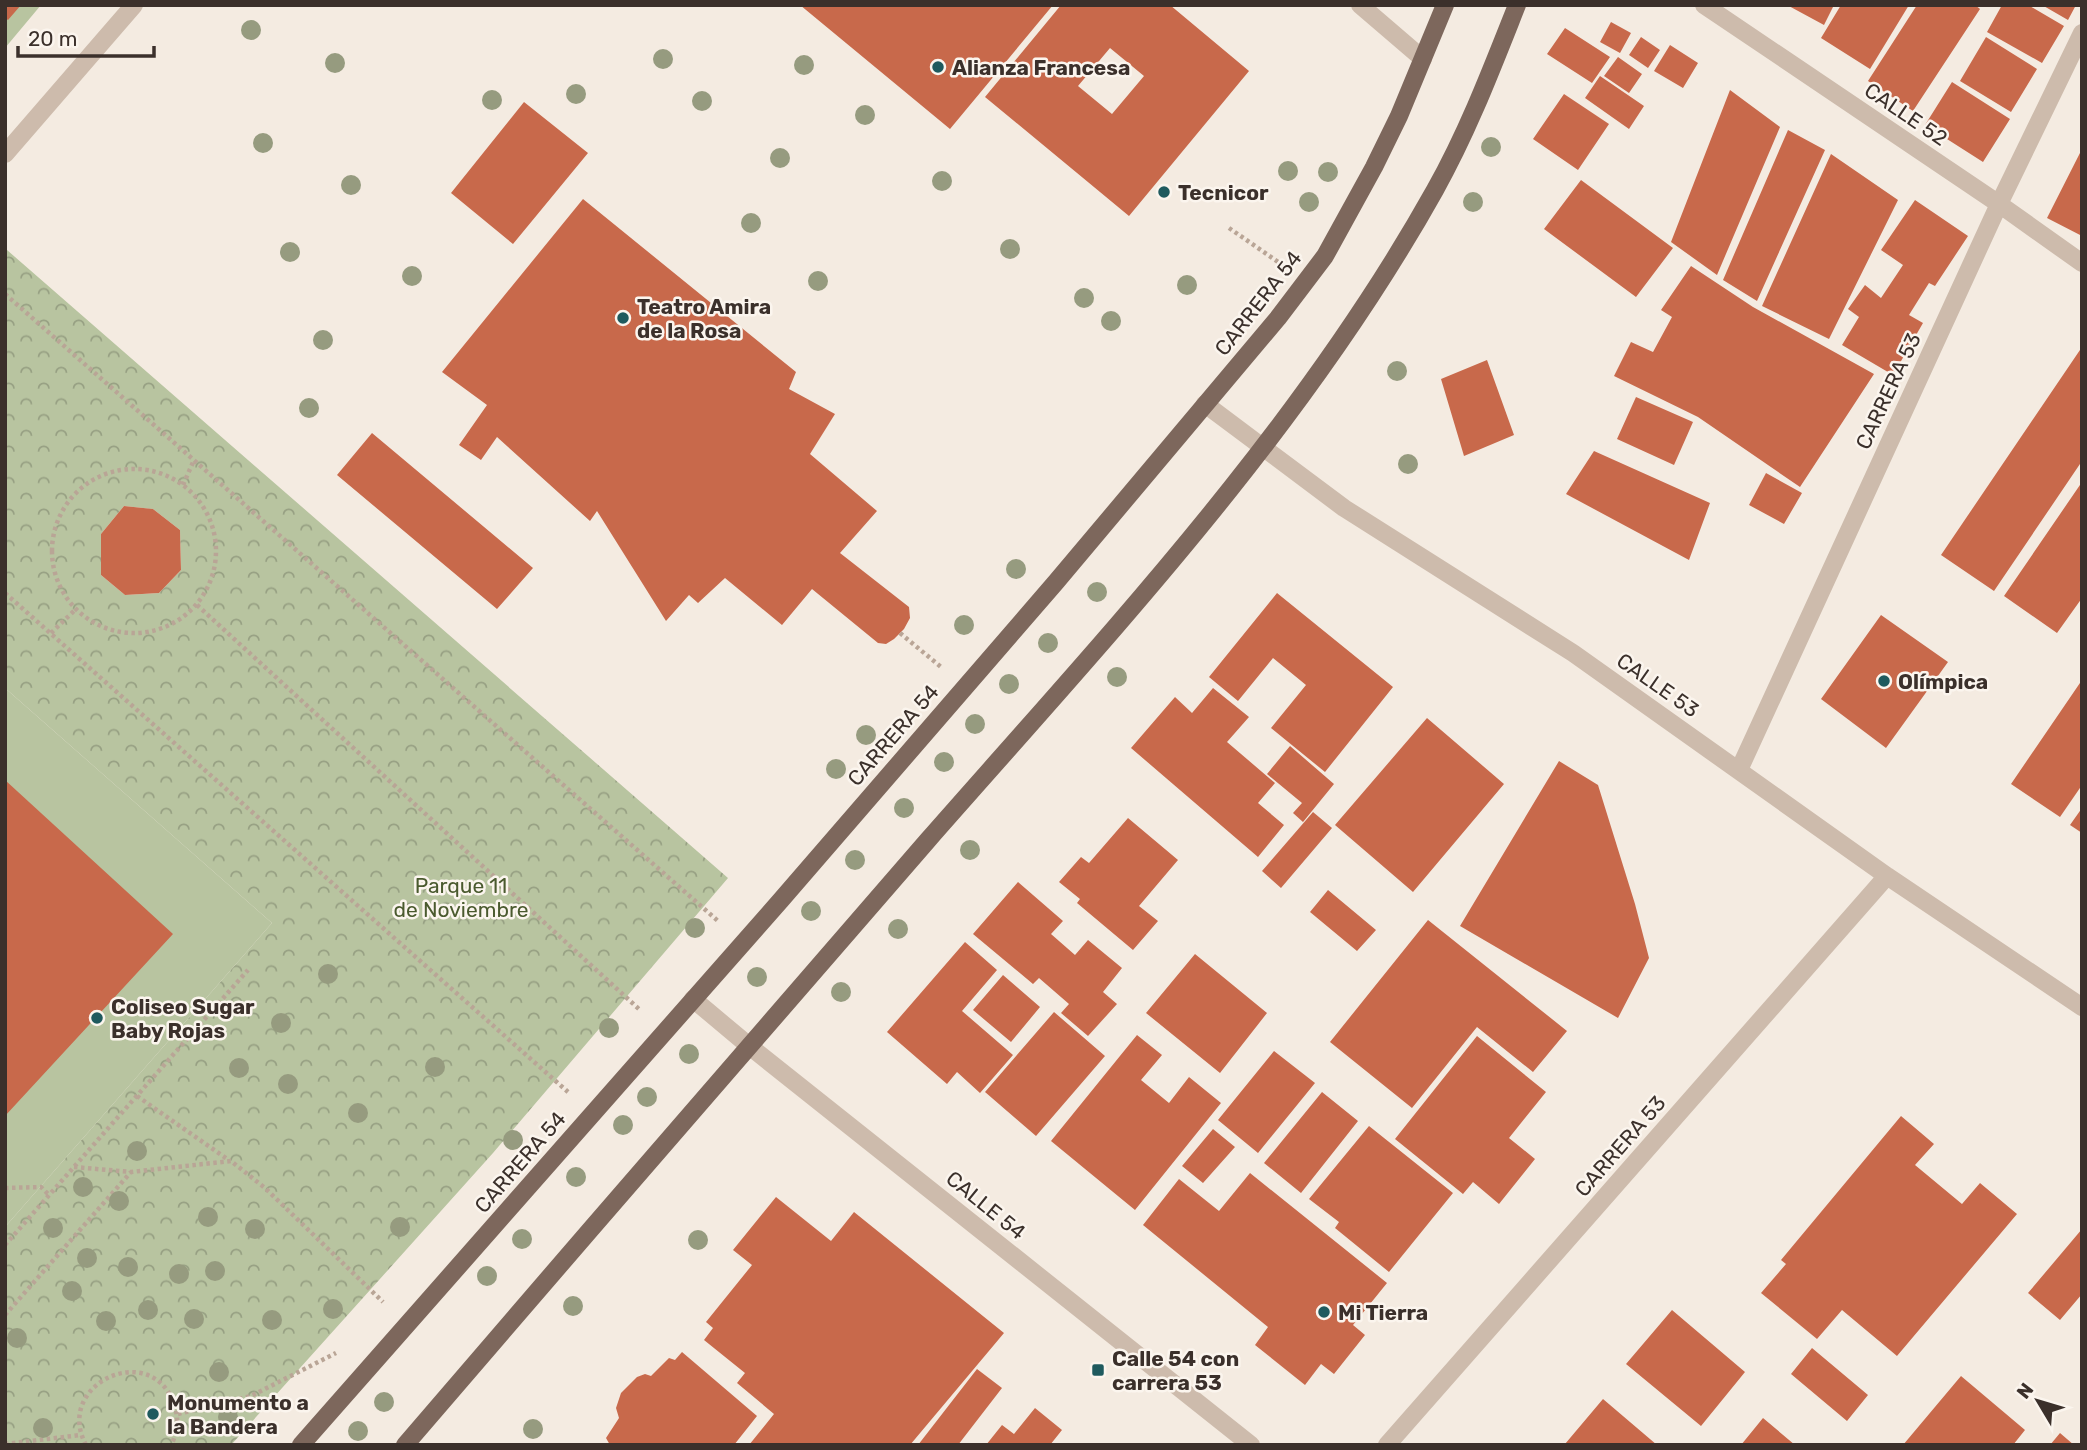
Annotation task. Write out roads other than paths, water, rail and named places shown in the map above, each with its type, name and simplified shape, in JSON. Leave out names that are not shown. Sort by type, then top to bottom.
[{"type":"main road","name":"CARRERA 54","points":[[301,1445],[694,999],[1056,582],[1278,318],[1325,256],[1379,157],[1445,5]]},
{"type":"main road","points":[[405,1445],[748,1045],[1176,558],[1262,446],[1383,279],[1438,186],[1483,91],[1517,5]]},
{"type":"street","points":[[5,154],[134,5]]},
{"type":"street","points":[[1360,5],[1423,59]]},
{"type":"street","name":"CALLE 52","points":[[1704,5],[2082,263]]},
{"type":"street","name":"CARRERA 53","points":[[1740,770],[1999,204],[2082,33]]},
{"type":"street","name":"CALLE 53","points":[[1205,404],[1344,508],[1573,653],[1887,876],[2082,1007]]},
{"type":"street","name":"CARRERA 53","points":[[1387,1445],[1887,876]]},
{"type":"street","name":"CALLE 54","points":[[694,999],[748,1045],[1251,1445]]},
{"type":"place","name":"Alianza Francesa","points":[[938,67]]},
{"type":"place","name":"Tecnicor","points":[[1164,192]]},
{"type":"place","name":"Teatro Amira de la Rosa","points":[[623,318]]},
{"type":"place","name":"Olímpica","points":[[1884,681]]},
{"type":"place","name":"Coliseo Sugar Baby Rojas","points":[[97,1018]]},
{"type":"place","name":"Mi Tierra","points":[[1324,1312]]},
{"type":"place","name":"Calle 54 con carrera 53","points":[[1098,1370]]},
{"type":"place","name":"Monumento a la Bandera","points":[[153,1414]]},
{"type":"park label","name":"Parque 11 de Noviembre","points":[[461,897]]}]
